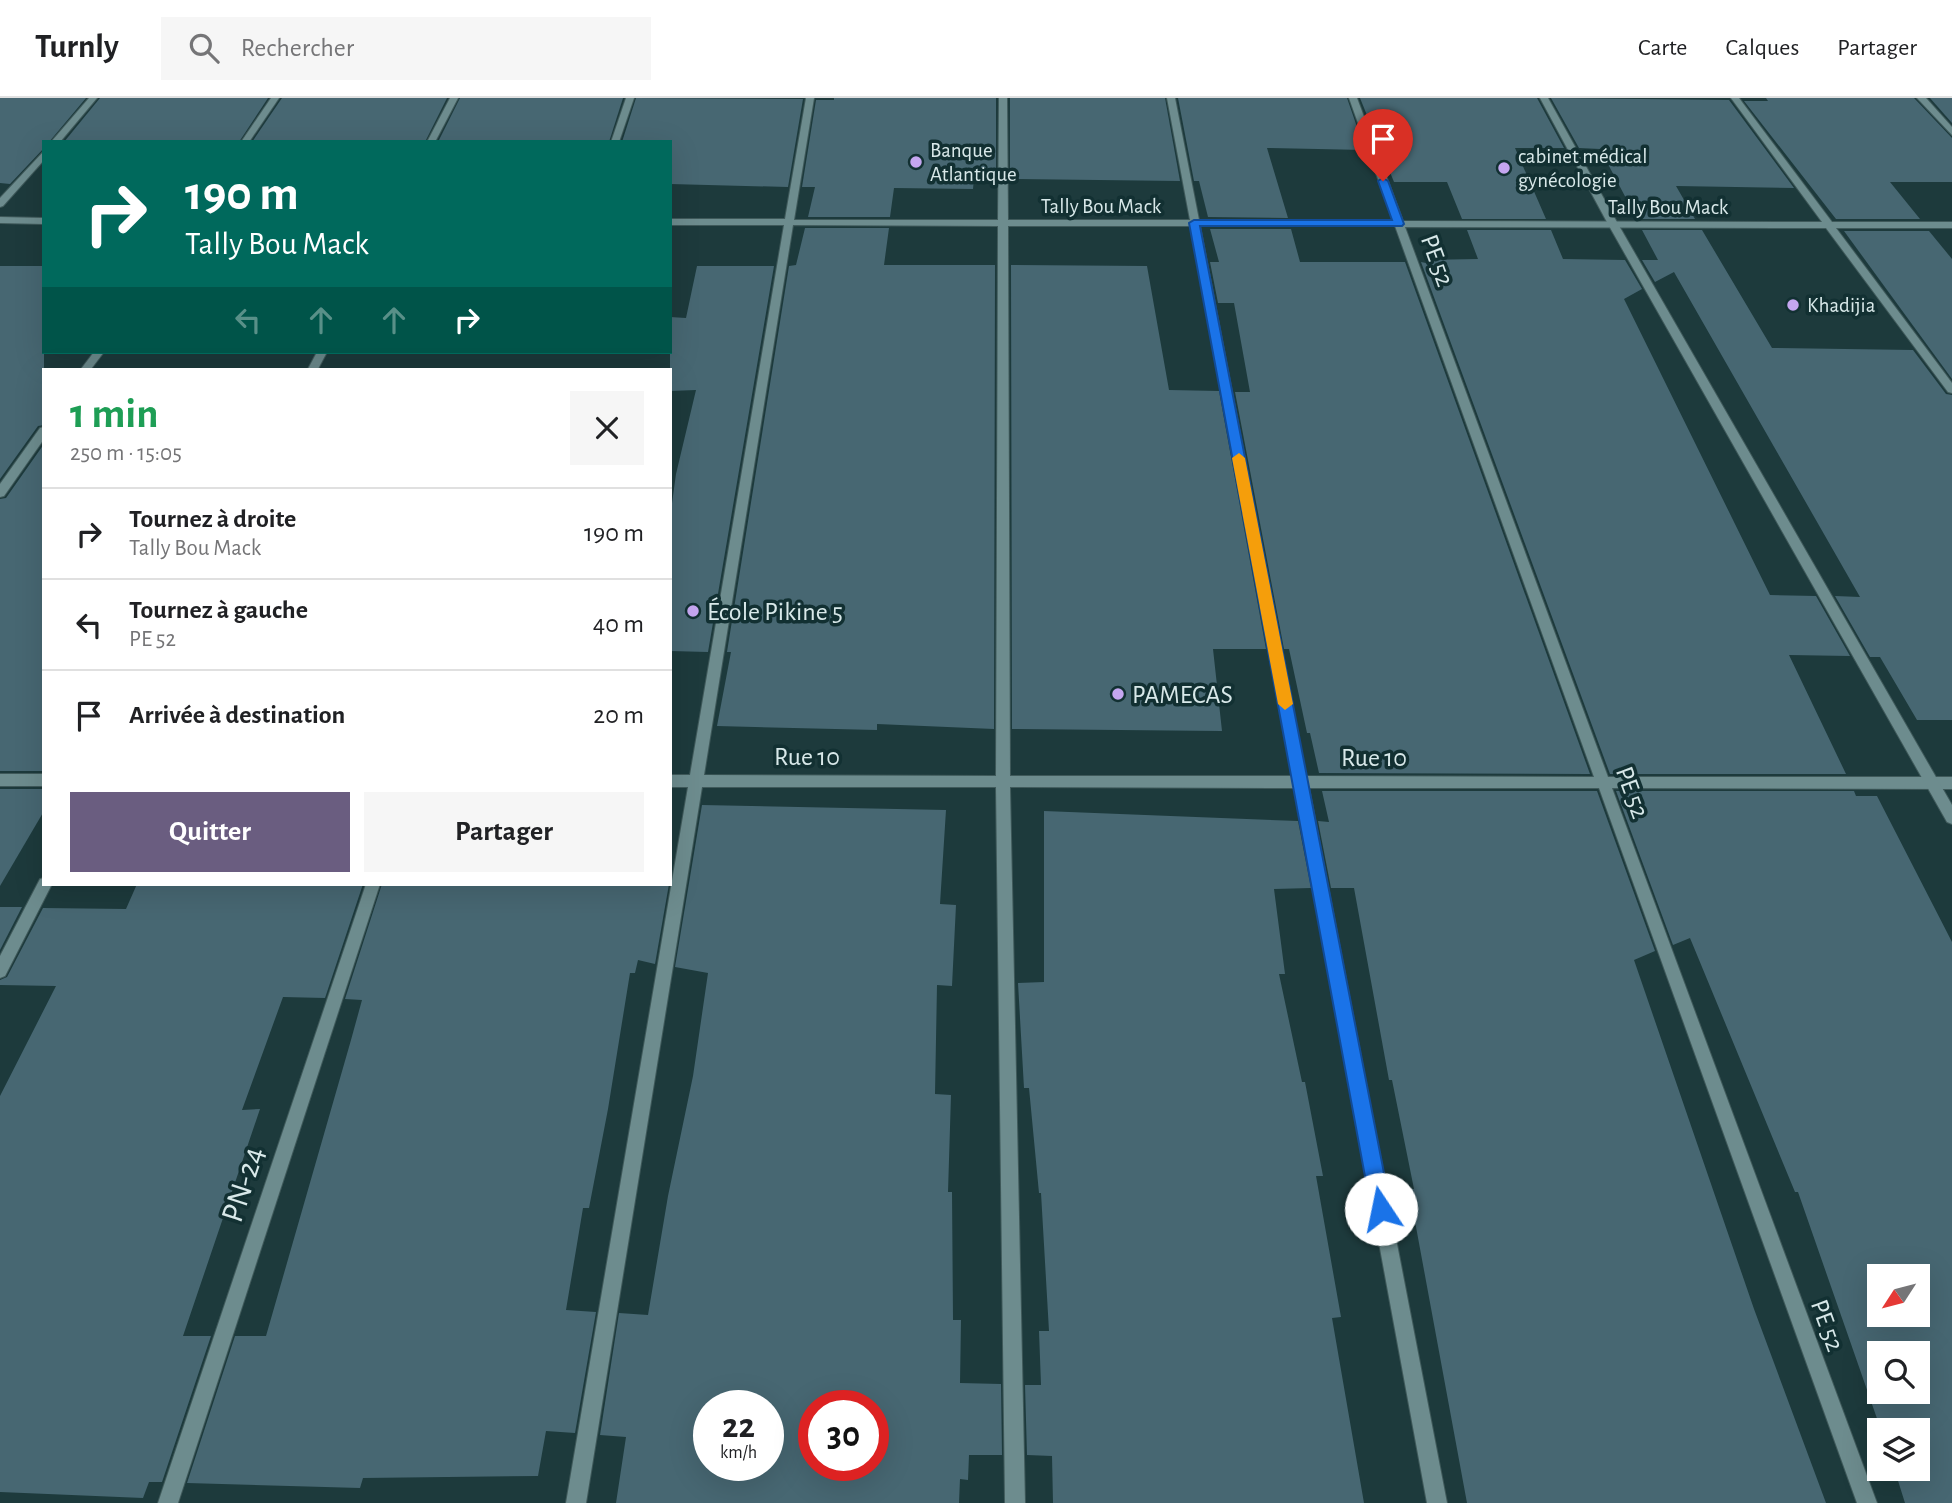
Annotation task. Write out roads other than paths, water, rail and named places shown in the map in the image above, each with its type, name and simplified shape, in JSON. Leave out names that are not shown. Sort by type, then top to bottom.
[{"type":"street","points":[[57,140],[93,98]]},
{"type":"street","points":[[246,140],[275,98]]},
{"type":"street","points":[[432,140],[454,98]]},
{"type":"street","points":[[616,140],[630,98]]},
{"type":"street","points":[[576,1503],[810,98]]},
{"type":"street","points":[[1003,98],[1003,780],[1015,1503]]},
{"type":"street","points":[[1171,98],[1437,1503]]},
{"type":"street","name":"PE 52","points":[[1353,98],[1867,1503]]},
{"type":"street","points":[[1544,98],[1952,818]]},
{"type":"street","points":[[1735,98],[1952,390]]},
{"type":"street","points":[[1921,98],[1952,132]]},
{"type":"street","points":[[0,204],[42,156]]},
{"type":"street","points":[[0,220],[42,220]]},
{"type":"street","name":"Tally Bou Mack","points":[[672,222],[1952,225]]},
{"type":"street","points":[[87,368],[97,354]]},
{"type":"street","points":[[0,494],[42,433]]},
{"type":"street","points":[[0,780],[42,780]]},
{"type":"street","name":"Rue 10","points":[[672,781],[1952,783]]},
{"type":"street","points":[[0,971],[44,886]]},
{"type":"street","name":"PN-24","points":[[168,1503],[372,886]]},
{"type":"place","name":"Banque Atlantique","points":[[916,162]]},
{"type":"place","name":"cabinet médical gynécologie","points":[[1504,168]]},
{"type":"place","name":"Khadijia","points":[[1793,305]]},
{"type":"place","name":"École Pikine 5","points":[[693,611]]},
{"type":"place","name":"PAMECAS","points":[[1118,694]]}]
